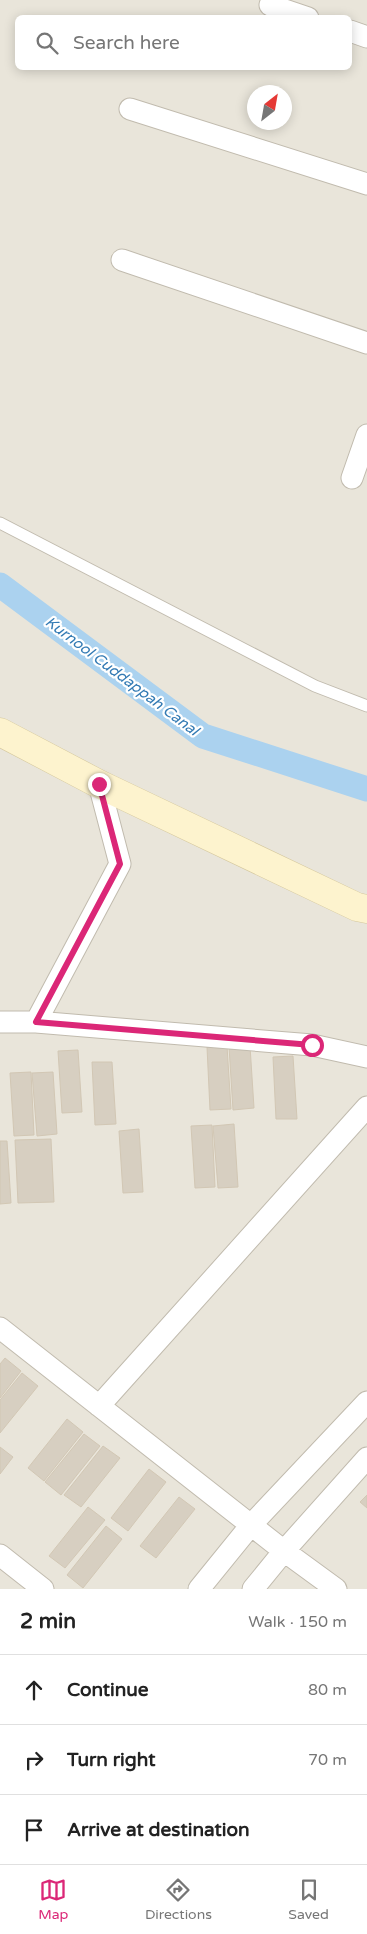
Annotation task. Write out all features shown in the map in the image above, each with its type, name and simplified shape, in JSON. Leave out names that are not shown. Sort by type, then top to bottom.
[{"type":"street","points":[[270,5],[299,15]]},
{"type":"street","points":[[352,32],[367,37]]},
{"type":"street","points":[[130,109],[367,184]]},
{"type":"street","points":[[122,260],[367,343]]},
{"type":"street","points":[[352,478],[367,435]]},
{"type":"street","points":[[0,732],[99,784],[357,907],[367,909]]},
{"type":"street","points":[[36,1022],[120,864],[99,784]]},
{"type":"street","points":[[0,1022],[36,1022],[312,1045],[367,1057]]},
{"type":"street","points":[[99,1406],[367,1107]]},
{"type":"street","points":[[0,1328],[284,1551],[336,1589]]},
{"type":"street","points":[[199,1589],[251,1525],[367,1402]]},
{"type":"street","points":[[252,1589],[367,1458]]},
{"type":"street","points":[[0,1555],[43,1589]]},
{"type":"lane","points":[[0,523],[315,686],[367,706]]},
{"type":"shaded area","points":[[0,0],[367,0],[367,1589],[0,1589]]},
{"type":"building","points":[[227,1046],[231,1109],[210,1110],[207,1047]]},
{"type":"building","points":[[250,1046],[254,1108],[233,1110],[229,1047]]},
{"type":"building","points":[[78,1050],[82,1112],[62,1113],[58,1051]]},
{"type":"building","points":[[293,1056],[297,1119],[276,1119],[273,1057]]},
{"type":"building","points":[[92,1062],[112,1062],[116,1124],[95,1125]]},
{"type":"building","points":[[31,1072],[34,1135],[14,1136],[10,1073]]},
{"type":"building","points":[[53,1072],[57,1134],[37,1136],[32,1073]]},
{"type":"building","points":[[234,1124],[238,1187],[218,1188],[213,1126]]},
{"type":"building","points":[[212,1125],[215,1187],[195,1188],[191,1126]]},
{"type":"building","points":[[139,1129],[143,1192],[123,1193],[119,1131]]},
{"type":"building","points":[[51,1139],[54,1202],[18,1203],[15,1140]]},
{"type":"building","points":[[0,1141],[7,1141],[11,1203],[0,1204]]},
{"type":"building","points":[[5,1358],[21,1371],[0,1398],[0,1364]]},
{"type":"building","points":[[22,1373],[38,1386],[0,1433],[0,1400]]},
{"type":"building","points":[[67,1419],[83,1432],[44,1481],[28,1468]]},
{"type":"building","points":[[84,1434],[100,1446],[61,1495],[45,1482]]},
{"type":"building","points":[[103,1446],[120,1458],[81,1507],[64,1495]]},
{"type":"building","points":[[0,1447],[13,1457],[0,1474]]},
{"type":"building","points":[[149,1469],[166,1482],[128,1531],[111,1518]]},
{"type":"building","points":[[367,1495],[367,1508],[360,1502]]},
{"type":"building","points":[[179,1497],[195,1509],[156,1558],[140,1546]]},
{"type":"building","points":[[88,1507],[105,1520],[65,1568],[49,1556]]},
{"type":"building","points":[[106,1526],[122,1539],[83,1588],[67,1575]]},
{"type":"waterway","name":"Kurnool Cuddappah Canal","points":[[0,585],[203,736],[367,789]]},
{"type":"route","points":[[99,784],[120,864],[36,1022],[312,1045]]}]
